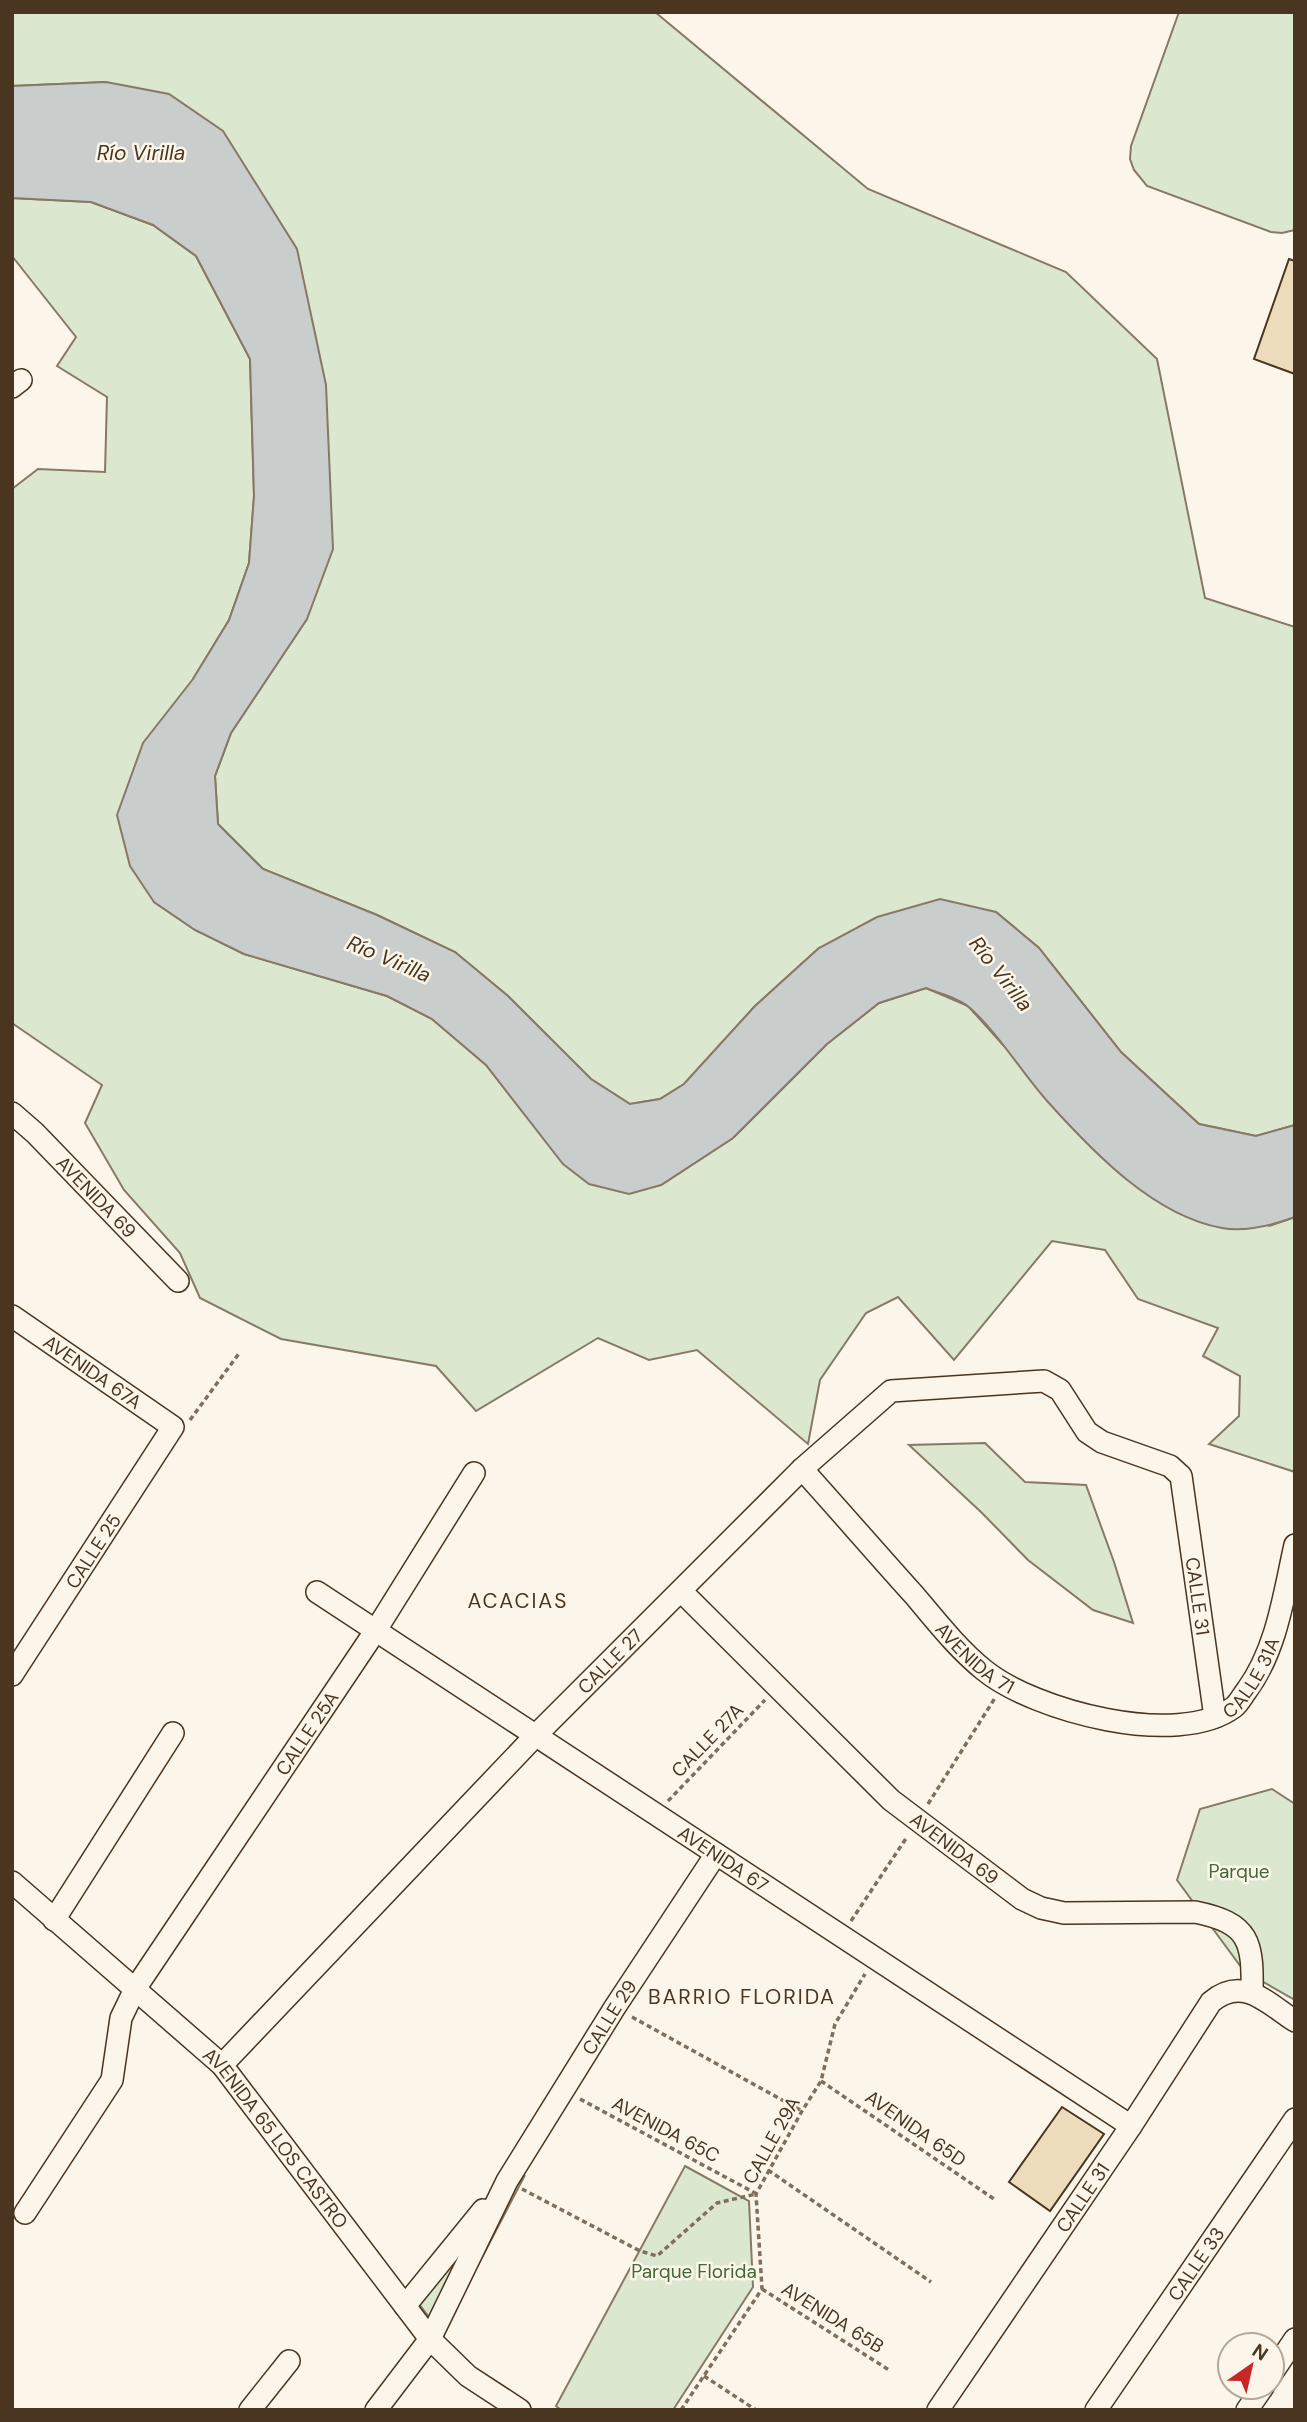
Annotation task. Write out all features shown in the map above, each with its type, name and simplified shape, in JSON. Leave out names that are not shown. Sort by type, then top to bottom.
[{"type":"street","name":"AVENIDA 69","points":[[12,1113],[35,1133],[178,1281]]},
{"type":"street","name":"AVENIDA 67A","points":[[12,1316],[173,1427]]},
{"type":"street","name":"CALLE 27","points":[[222,2065],[536,1735],[803,1469],[891,1391],[1044,1381],[1060,1390],[1087,1432],[1102,1443],[1170,1466],[1181,1476]]},
{"type":"street","name":"CALLE 25","points":[[12,1675],[173,1427]]},
{"type":"street","name":"AVENIDA 71","points":[[803,1469],[940,1625],[982,1669],[1004,1684],[1041,1701],[1126,1724],[1177,1725],[1215,1717]]},
{"type":"street","name":"CALLE 25A","points":[[25,2213],[112,2080],[121,2018],[135,1989],[376,1630],[474,1474]]},
{"type":"street","name":"CALLE 31","points":[[1181,1476],[1215,1717]]},
{"type":"street","name":"CALLE 31A","points":[[1215,1717],[1236,1706],[1260,1672],[1279,1616],[1295,1545]]},
{"type":"street","name":"AVENIDA 69","points":[[681,1591],[891,1800],[1022,1899],[1041,1908],[1064,1913],[1195,1912],[1214,1916],[1237,1928],[1251,1949],[1252,1993]]},
{"type":"street","name":"AVENIDA 67","points":[[317,1592],[1131,2126]]},
{"type":"street","points":[[54,1920],[173,1733]]},
{"type":"street","name":"CALLE 29","points":[[376,2410],[430,2339],[507,2181],[615,2007],[716,1854]]},
{"type":"street","name":"AVENIDA 65 LOS CASTRO","points":[[12,1882],[222,2065],[430,2339],[468,2376],[520,2410]]},
{"type":"street","name":"CALLE 31","points":[[938,2410],[1212,2002],[1230,1990],[1252,1993]]},
{"type":"street","points":[[1252,1993],[1295,2021]]},
{"type":"street","name":"CALLE 33","points":[[1096,2410],[1295,2119]]},
{"type":"street","name":"CALLE 29","points":[[405,2306],[507,2181]]},
{"type":"street","points":[[250,2410],[289,2361]]},
{"type":"path","points":[[173,1427],[187,1424],[240,1352]]},
{"type":"path","name":"CALLE 27A","points":[[655,1814],[778,1686]]},
{"type":"path","name":"CALLE 29A","points":[[762,2289],[756,2194],[821,2081],[835,2024],[875,1958]]},
{"type":"path","points":[[615,2007],[802,2111]]},
{"type":"path","name":"AVENIDA 65D","points":[[821,2081],[994,2199]]},
{"type":"path","name":"AVENIDA 65C","points":[[562,2090],[756,2194]]},
{"type":"path","points":[[768,2170],[931,2282]]},
{"type":"path","points":[[507,2181],[640,2251],[657,2256],[717,2203],[756,2194]]},
{"type":"path","points":[[681,2410],[762,2289]]},
{"type":"path","name":"AVENIDA 65B","points":[[762,2289],[889,2370]]},
{"type":"path","points":[[704,2376],[756,2410]]},
{"type":"green space","points":[[12,12],[655,12],[868,189],[1066,272],[1157,359],[1205,598],[1295,627],[1295,1125],[1256,1136],[1199,1124],[1121,1052],[1039,948],[996,912],[819,948],[755,1006],[684,1084],[660,1099],[630,1104],[591,1079],[508,996],[455,952],[377,915],[263,869],[218,824],[215,776],[231,733],[307,619],[326,385],[106,82],[12,86]]},
{"type":"green space","points":[[1179,12],[1295,12],[1295,230],[1271,232],[1147,186],[1134,170],[1130,159],[1131,146]]},
{"type":"green space","points":[[12,198],[91,202],[153,225],[196,256],[250,359],[254,496],[249,563],[229,620],[193,679],[154,902],[195,930],[244,954],[387,996],[432,1019],[486,1065],[522,1111],[661,1185],[733,1138],[827,1044],[879,1003],[926,988],[968,1006],[1003,1045],[1269,1226],[1295,1217],[1295,1472],[1209,1444],[1239,1416],[1240,1376],[1203,1356],[1218,1328],[1138,1299],[1105,1250],[1052,1241],[954,1360],[898,1297],[866,1313],[820,1380],[808,1444],[697,1350],[649,1360],[598,1338],[476,1411],[436,1366],[281,1339],[200,1298],[180,1253],[124,1190],[85,1123],[102,1085],[12,1023],[12,489],[38,469],[105,472],[107,397],[57,366],[76,337],[12,256]]},
{"type":"green space","points":[[985,1443],[1025,1482],[1086,1485],[1133,1623],[1093,1610],[1028,1560],[909,1445]]},
{"type":"green space","name":"Parque","points":[[1272,1789],[1295,1804],[1295,2000],[1244,1971],[1177,1880],[1200,1809]]},
{"type":"green space","name":"Parque Florida","points":[[685,2166],[749,2201],[753,2287],[673,2410],[561,2410],[556,2406]]},
{"type":"green space","points":[[525,2175],[442,2334],[419,2304]]},
{"type":"water","name":"Río Virilla","points":[[106,82],[169,94],[223,131],[297,249],[326,385],[333,549],[307,619],[231,733],[215,776],[218,824],[263,869],[377,915],[455,952],[508,996],[591,1079],[630,1104],[660,1099],[684,1084],[755,1006],[819,948],[877,917],[940,899],[996,912],[1039,948],[1121,1052],[1199,1124],[1256,1136],[1295,1125],[1295,1217],[1259,1227],[1222,1228],[1197,1221],[1149,1196],[1105,1161],[1085,1141],[1038,1090],[991,1030],[970,1008],[926,988],[879,1003],[827,1044],[733,1138],[661,1185],[629,1194],[589,1184],[563,1164],[486,1065],[432,1019],[387,996],[244,954],[195,930],[154,902],[130,866],[117,815],[143,743],[193,679],[229,620],[249,563],[254,496],[250,359],[196,256],[153,225],[91,202],[12,198],[12,86]]},
{"type":"building","points":[[1289,259],[1295,261],[1295,374],[1254,359]]},
{"type":"building","points":[[1062,2107],[1104,2134],[1050,2211],[1009,2182]]},
{"type":"district","name":"ACACIAS","points":[[518,1601]]},
{"type":"district","name":"BARRIO FLORIDA","points":[[742,1997]]}]
